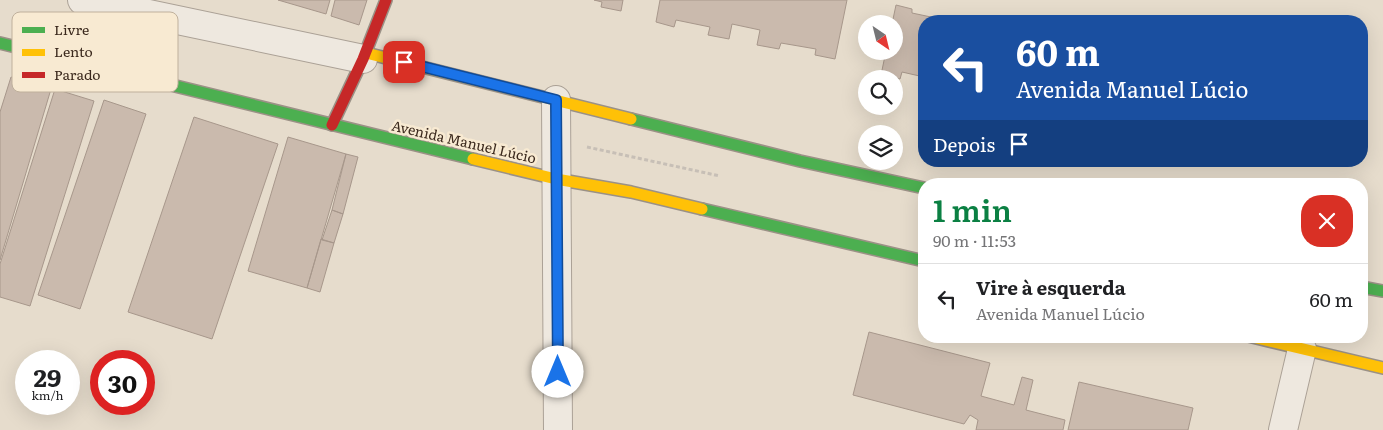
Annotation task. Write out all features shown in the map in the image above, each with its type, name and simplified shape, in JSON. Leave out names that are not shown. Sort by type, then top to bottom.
[{"type":"street","points":[[82,0],[142,12]]},
{"type":"street","points":[[332,126],[364,56],[386,0]]},
{"type":"street","points":[[178,19],[364,56],[918,187]]},
{"type":"street","name":"Avenida Manuel Lúcio","points":[[178,87],[556,179],[631,192],[918,260]]},
{"type":"street","points":[[556,100],[558,430]]},
{"type":"street","points":[[1368,288],[1383,292]]},
{"type":"street","points":[[1277,343],[1383,368]]},
{"type":"street","points":[[1283,430],[1302,349]]},
{"type":"building","points":[[278,0],[330,0],[326,14]]},
{"type":"building","points":[[335,0],[367,0],[359,25],[331,16]]},
{"type":"building","points":[[594,0],[623,0],[621,11],[601,7],[602,2]]},
{"type":"building","points":[[660,0],[847,0],[835,59],[815,55],[816,49],[781,43],[779,49],[757,45],[760,30],[732,24],[729,39],[708,35],[710,27],[676,20],[674,27],[656,22]]},
{"type":"building","points":[[896,5],[912,9],[912,13],[922,15],[918,15],[918,76],[903,72],[903,70],[882,70],[884,60],[903,60],[903,15],[894,15]]},
{"type":"building","points":[[11,77],[12,92],[50,92],[0,260],[0,112]]},
{"type":"building","points":[[54,92],[65,92],[94,101],[30,306],[0,297],[0,264]]},
{"type":"building","points":[[104,100],[146,114],[80,309],[38,295]]},
{"type":"building","points":[[194,117],[278,144],[212,339],[128,312]]},
{"type":"building","points":[[288,137],[346,154],[307,288],[248,271]]},
{"type":"building","points":[[346,154],[358,157],[343,214],[332,210]]},
{"type":"building","points":[[332,210],[343,214],[334,243],[322,240]]},
{"type":"building","points":[[321,239],[334,243],[320,292],[307,288]]},
{"type":"building","points":[[869,332],[990,363],[981,396],[1014,405],[1022,377],[1033,380],[1026,410],[1065,420],[1063,430],[976,430],[978,420],[970,415],[964,424],[853,395]]},
{"type":"building","points":[[1079,382],[1193,408],[1188,430],[1068,430]]},
{"type":"traffic: fast","points":[[0,43],[12,46]]},
{"type":"traffic: fast","points":[[178,87],[473,159]]},
{"type":"traffic: fast","points":[[631,119],[800,161],[918,187]]},
{"type":"traffic: fast","points":[[702,209],[918,260]]},
{"type":"traffic: fast","points":[[1368,288],[1383,291]]},
{"type":"traffic: slow","points":[[366,53],[631,119]]},
{"type":"traffic: slow","points":[[473,159],[556,179],[631,192],[702,209]]},
{"type":"traffic: slow","points":[[1278,343],[1383,368]]},
{"type":"traffic: jam","points":[[332,125],[363,59],[386,0]]},
{"type":"route","points":[[404,62],[556,100],[558,372]]}]
